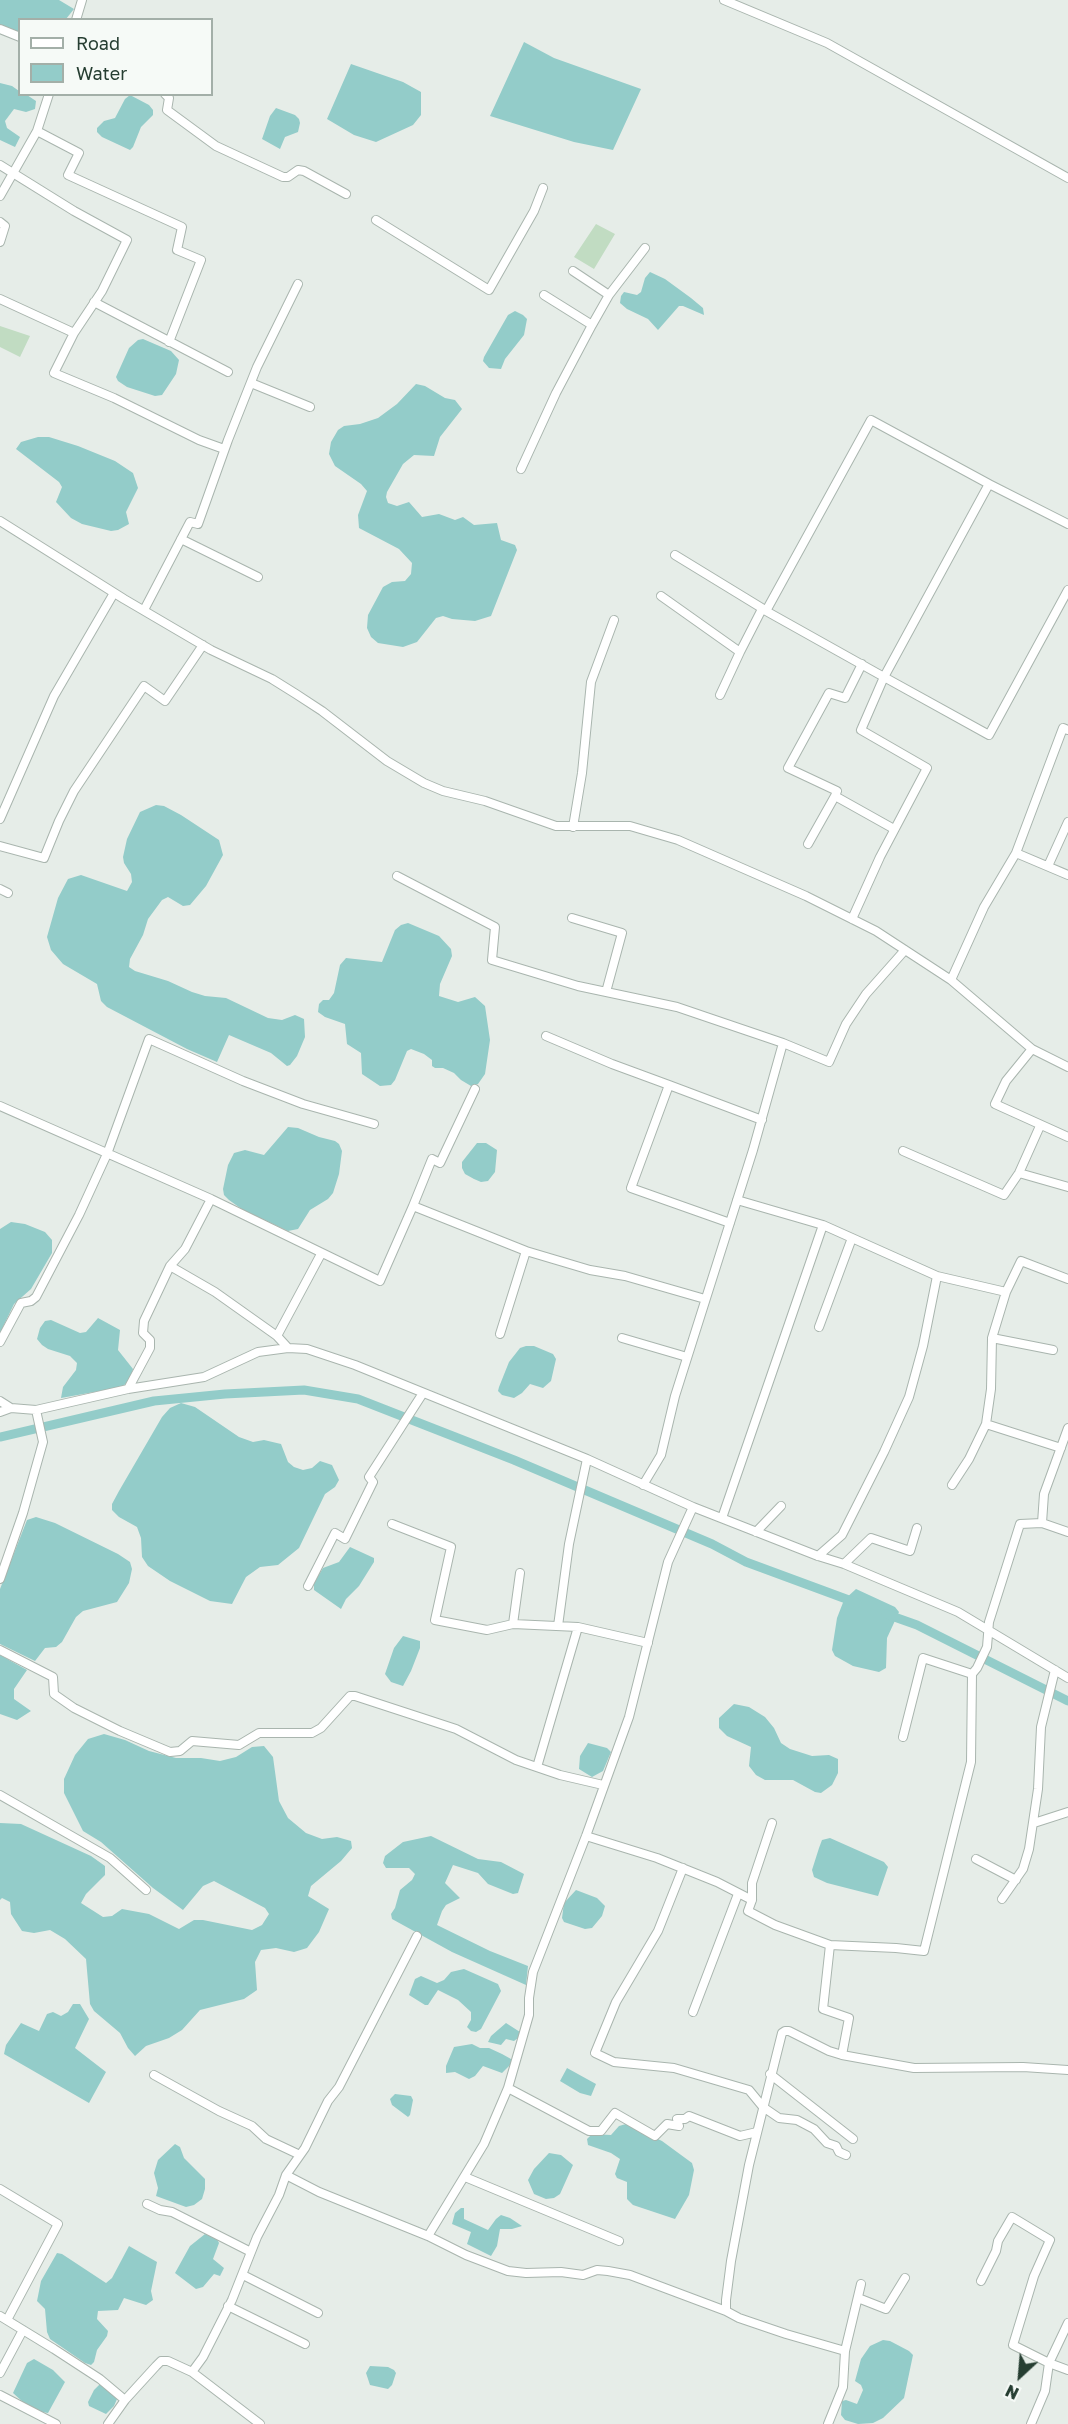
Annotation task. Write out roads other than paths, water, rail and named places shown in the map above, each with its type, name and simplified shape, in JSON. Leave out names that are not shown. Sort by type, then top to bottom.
[{"type":"street","points":[[77,18],[82,0]]},
{"type":"street","points":[[724,0],[740,2],[827,43],[1068,177]]},
{"type":"street","points":[[0,29],[18,36]]},
{"type":"street","points":[[0,196],[37,131],[48,96]]},
{"type":"street","points":[[167,96],[169,98],[167,110],[216,146],[282,177],[288,177],[298,170],[304,171],[346,194]]},
{"type":"street","points":[[37,131],[78,153],[68,175],[182,227],[177,250],[201,260],[169,342]]},
{"type":"street","points":[[0,165],[127,240],[94,302],[74,333],[54,374],[114,398],[199,440],[224,449]]},
{"type":"street","points":[[376,220],[489,290],[534,211],[543,188]]},
{"type":"street","points":[[0,222],[5,226],[0,242]]},
{"type":"street","points":[[522,469],[556,393],[592,325],[609,295],[645,248]]},
{"type":"street","points":[[573,272],[609,295]]},
{"type":"street","points":[[144,610],[190,522],[198,524],[224,449],[251,383],[298,284]]},
{"type":"street","points":[[544,295],[592,325]]},
{"type":"street","points":[[0,299],[74,333]]},
{"type":"street","points":[[94,302],[228,372]]},
{"type":"street","points":[[251,383],[310,407]]},
{"type":"street","points":[[720,695],[740,652],[871,420],[1068,524]]},
{"type":"street","points":[[852,919],[894,829],[927,768],[861,730],[884,677],[989,484]]},
{"type":"street","points":[[0,521],[114,593],[203,645],[296,694],[387,761],[424,783],[556,826],[630,826],[678,840],[876,931],[951,980],[1032,1049],[1068,1066]]},
{"type":"street","points":[[181,539],[258,577]]},
{"type":"street","points":[[675,555],[764,610],[989,735],[1068,590]]},
{"type":"street","points":[[0,819],[54,696],[114,593]]},
{"type":"street","points":[[661,596],[740,652]]},
{"type":"street","points":[[573,827],[582,773],[591,682],[614,620]]},
{"type":"street","points":[[0,846],[44,858],[59,821],[75,791],[144,686],[165,701],[203,645]]},
{"type":"street","points":[[807,844],[837,791],[788,768],[829,693],[845,698],[862,664]]},
{"type":"street","points":[[951,980],[984,907],[1016,853],[1063,728],[1068,730]]},
{"type":"street","points":[[835,796],[894,829]]},
{"type":"street","points":[[1048,866],[1068,822]]},
{"type":"street","points":[[1016,853],[1068,875]]},
{"type":"street","points":[[397,876],[495,927],[492,960],[606,992],[677,1007],[783,1043],[829,1062],[846,1024],[866,994],[905,950]]},
{"type":"street","points":[[572,918],[622,933],[606,992]]},
{"type":"street","points":[[546,1036],[612,1064],[762,1120]]},
{"type":"street","points":[[0,1342],[21,1303],[31,1301],[36,1297],[79,1215],[107,1154],[149,1039],[243,1081],[374,1124]]},
{"type":"street","points":[[643,1485],[661,1455],[687,1357],[762,1120],[783,1043]]},
{"type":"street","points":[[1032,1049],[1006,1081],[995,1104],[1068,1137]]},
{"type":"street","points":[[669,1084],[631,1188],[730,1223]]},
{"type":"street","points":[[0,1106],[210,1199],[380,1281],[432,1159],[440,1163],[475,1089]]},
{"type":"street","points":[[903,1151],[1004,1195],[1019,1173],[1040,1126]]},
{"type":"street","points":[[1019,1173],[1068,1187]]},
{"type":"street","points":[[128,1389],[150,1348],[150,1340],[143,1333],[144,1321],[170,1266],[185,1249],[210,1199]]},
{"type":"street","points":[[737,1200],[824,1225],[937,1276],[1006,1292]]},
{"type":"street","points":[[413,1206],[526,1251],[705,1299]]},
{"type":"street","points":[[722,1518],[824,1225]]},
{"type":"street","points":[[819,1327],[852,1238]]},
{"type":"street","points":[[500,1334],[526,1251]]},
{"type":"street","points":[[277,1336],[321,1254]]},
{"type":"street","points":[[952,1485],[969,1459],[986,1424],[991,1389],[992,1338],[1006,1292],[1021,1261],[1068,1279]]},
{"type":"street","points":[[170,1266],[214,1292],[277,1336],[288,1348]]},
{"type":"street","points":[[818,1556],[842,1535],[909,1397],[923,1346],[937,1276]]},
{"type":"street","points":[[622,1338],[687,1357]]},
{"type":"street","points":[[992,1338],[1053,1350]]},
{"type":"street","points":[[0,1401],[11,1408],[37,1413],[128,1389],[204,1377],[258,1352],[288,1348],[324,1353],[586,1459],[756,1533],[844,1564],[958,1612],[1068,1678]]},
{"type":"street","points":[[308,1586],[334,1533],[345,1539],[373,1482],[369,1477],[423,1393]]},
{"type":"street","points":[[0,1412],[11,1408]]},
{"type":"street","points":[[0,1579],[23,1512],[42,1442],[37,1413]]},
{"type":"street","points":[[986,1424],[1061,1448]]},
{"type":"street","points":[[1042,1523],[1044,1494],[1068,1428]]},
{"type":"street","points":[[558,1626],[569,1544],[586,1459]]},
{"type":"street","points":[[756,1533],[781,1506]]},
{"type":"street","points":[[428,2236],[484,2144],[508,2088],[529,2015],[533,1972],[629,1717],[668,1562],[693,1507]]},
{"type":"street","points":[[772,1823],[752,1882],[752,1900],[748,1911],[775,1925],[830,1945],[924,1952],[971,1762],[973,1747],[970,1719],[975,1671],[987,1647],[989,1622],[1020,1524],[1042,1523],[1068,1532]]},
{"type":"street","points":[[392,1524],[451,1547],[435,1620],[487,1630],[513,1624],[578,1627],[648,1643]]},
{"type":"street","points":[[844,1564],[871,1538],[910,1551],[917,1528]]},
{"type":"street","points":[[513,1624],[520,1573]]},
{"type":"street","points":[[537,1767],[578,1627]]},
{"type":"street","points":[[0,1650],[53,1677],[54,1694],[74,1708],[170,1752],[180,1751],[192,1741],[238,1745],[259,1733],[312,1733],[321,1728],[350,1696],[355,1696],[456,1730],[495,1751],[537,1767],[603,1785]]},
{"type":"street","points":[[903,1737],[923,1658],[975,1671]]},
{"type":"street","points":[[1002,1899],[1023,1869],[1034,1823],[1041,1727],[1055,1670]]},
{"type":"street","points":[[0,1795],[110,1858],[146,1890]]},
{"type":"street","points":[[1034,1823],[1068,1812]]},
{"type":"street","points":[[586,1836],[683,1868],[752,1900]]},
{"type":"street","points":[[976,1858],[1016,1880]]},
{"type":"street","points":[[683,1868],[658,1931],[616,2002],[595,2053],[614,2062],[674,2067],[749,2090],[763,2107],[779,2118],[798,2120],[814,2129],[827,2143],[836,2146],[839,2152],[846,2155]]},
{"type":"street","points":[[693,2012],[738,1893]]},
{"type":"street","points":[[192,2372],[203,2357],[243,2275],[286,2175],[300,2155],[328,2101],[334,2097],[417,1936]]},
{"type":"street","points":[[830,1945],[823,2009],[849,2018],[842,2055]]},
{"type":"street","points":[[726,2311],[730,2261],[770,2074],[782,2033],[785,2031],[842,2055],[914,2068],[1023,2067],[1068,2070]]},
{"type":"street","points":[[770,2074],[853,2139]]},
{"type":"street","points":[[154,2075],[219,2111],[252,2126],[266,2139],[300,2155]]},
{"type":"street","points":[[508,2088],[589,2131],[601,2131],[615,2113],[655,2136],[667,2124],[679,2126],[677,2119],[685,2119],[689,2116],[740,2136],[757,2132]]},
{"type":"street","points":[[286,2175],[319,2192],[508,2271],[561,2272],[583,2275],[597,2270],[630,2276],[786,2334],[845,2351]]},
{"type":"street","points":[[465,2177],[619,2241]]},
{"type":"street","points":[[0,2189],[58,2224],[4,2318],[100,2379],[125,2400]]},
{"type":"street","points":[[147,2204],[172,2212],[251,2252]]},
{"type":"street","points":[[981,2281],[996,2251],[998,2241],[1012,2217],[1050,2240],[1034,2276],[1013,2345],[1068,2370]]},
{"type":"street","points":[[243,2275],[318,2313]]},
{"type":"street","points":[[858,2298],[886,2309],[904,2278]]},
{"type":"street","points":[[828,2424],[843,2387],[845,2351],[861,2284]]},
{"type":"street","points":[[228,2306],[305,2344]]},
{"type":"street","points":[[1031,2424],[1045,2391],[1049,2363],[1068,2323]]},
{"type":"street","points":[[0,2373],[23,2330]]},
{"type":"street","points":[[108,2424],[125,2400],[161,2361],[168,2361],[192,2372],[260,2424]]},
{"type":"street","points":[[0,2395],[56,2424]]},
{"type":"water","points":[[0,0],[59,0],[74,9],[67,18],[18,18],[18,35],[0,26]]},
{"type":"water","points":[[524,42],[554,58],[641,89],[613,150],[574,142],[490,116]]},
{"type":"water","points":[[351,64],[403,82],[421,92],[421,115],[413,125],[376,142],[354,135],[327,119]]},
{"type":"water","points":[[0,83],[18,90],[18,96],[28,96],[36,101],[35,109],[26,112],[14,109],[5,121],[7,128],[20,137],[15,147],[0,140]]},
{"type":"water","points":[[132,96],[149,105],[153,110],[153,115],[141,127],[130,150],[102,137],[97,132],[97,128],[104,121],[115,118],[125,99]]},
{"type":"water","points":[[276,108],[295,115],[300,123],[298,132],[285,137],[280,149],[262,139],[270,116]]},
{"type":"water","points":[[650,272],[665,279],[691,298],[703,308],[704,315],[679,306],[658,330],[648,319],[627,309],[620,303],[621,296],[624,292],[637,295],[641,292],[645,278]]},
{"type":"water","points":[[515,311],[527,319],[524,335],[505,359],[501,369],[489,368],[483,361],[484,357],[508,315]]},
{"type":"water","points":[[143,339],[171,351],[179,360],[176,374],[162,395],[155,396],[127,387],[116,377],[129,348],[138,340]]},
{"type":"water","points":[[416,384],[425,386],[445,398],[455,400],[462,409],[440,437],[434,456],[414,455],[403,464],[387,492],[388,503],[397,506],[409,502],[422,517],[439,514],[455,520],[463,517],[474,525],[497,523],[501,540],[515,545],[517,550],[491,616],[475,621],[443,616],[436,618],[417,642],[403,647],[378,643],[371,637],[367,628],[368,615],[383,587],[392,582],[405,581],[411,574],[412,563],[399,549],[359,528],[358,515],[367,491],[361,484],[335,466],[329,454],[331,442],[338,430],[344,426],[378,418],[397,404]]},
{"type":"water","points":[[38,437],[49,437],[78,446],[115,461],[133,473],[138,488],[126,512],[129,524],[111,531],[82,524],[71,518],[56,502],[62,487],[59,482],[16,449],[21,442]]},
{"type":"water","points":[[156,805],[164,806],[181,815],[219,840],[223,855],[206,886],[190,905],[183,906],[168,897],[162,900],[148,919],[143,935],[130,959],[129,967],[192,992],[226,998],[268,1018],[282,1020],[295,1015],[304,1019],[305,1037],[297,1056],[290,1065],[287,1066],[271,1053],[229,1035],[217,1062],[187,1049],[107,1007],[101,1001],[97,984],[63,964],[51,950],[47,937],[58,898],[68,879],[81,875],[127,891],[132,882],[123,857],[127,839],[140,812]]},
{"type":"water","points":[[408,923],[439,936],[451,949],[452,956],[440,984],[439,996],[458,1002],[475,997],[485,1006],[490,1040],[485,1074],[478,1084],[471,1086],[454,1073],[443,1068],[435,1068],[432,1066],[432,1060],[411,1049],[407,1051],[391,1085],[380,1086],[362,1074],[361,1053],[347,1044],[345,1024],[318,1012],[319,1004],[323,1000],[329,1000],[334,993],[340,965],[346,958],[382,962],[395,930]]},
{"type":"water","points":[[288,1127],[298,1128],[335,1141],[342,1151],[339,1174],[333,1193],[328,1199],[310,1210],[298,1229],[288,1231],[243,1210],[224,1195],[223,1189],[228,1165],[234,1153],[245,1150],[264,1155]]},
{"type":"water","points":[[477,1143],[486,1143],[497,1150],[495,1172],[488,1181],[481,1182],[474,1179],[465,1174],[462,1168],[462,1162]]},
{"type":"water","points":[[11,1222],[25,1224],[45,1232],[52,1240],[52,1253],[31,1289],[14,1304],[0,1333],[0,1229]]},
{"type":"water","points":[[98,1318],[120,1330],[118,1350],[133,1369],[129,1381],[122,1387],[61,1398],[63,1387],[76,1370],[77,1363],[70,1356],[42,1345],[37,1339],[40,1328],[45,1321],[51,1320],[80,1333],[86,1332]]},
{"type":"water","points":[[534,1346],[553,1354],[556,1359],[551,1381],[543,1388],[530,1384],[514,1398],[502,1395],[498,1391],[509,1362],[520,1348]]},
{"type":"water","points":[[181,1403],[195,1407],[239,1437],[253,1442],[264,1440],[281,1444],[288,1462],[294,1467],[303,1470],[312,1468],[320,1461],[332,1465],[339,1480],[335,1487],[325,1494],[299,1548],[278,1565],[260,1567],[246,1577],[232,1604],[210,1601],[170,1581],[148,1566],[142,1557],[141,1538],[137,1527],[119,1517],[112,1510],[112,1504],[162,1417],[170,1408]]},
{"type":"water","points":[[36,1517],[55,1523],[118,1554],[130,1562],[132,1569],[129,1583],[117,1602],[83,1611],[76,1617],[62,1642],[56,1647],[45,1648],[35,1661],[0,1644],[0,1589],[27,1520]]},
{"type":"water","points":[[350,1547],[374,1558],[374,1562],[341,1609],[314,1590],[314,1583],[323,1568],[339,1562]]},
{"type":"water","points":[[856,1589],[895,1607],[899,1612],[887,1638],[886,1668],[879,1672],[853,1666],[835,1656],[832,1650],[837,1618],[844,1600]]},
{"type":"water","points":[[403,1636],[420,1641],[420,1648],[403,1686],[391,1682],[385,1674],[394,1648]]},
{"type":"water","points":[[0,1655],[27,1670],[14,1689],[14,1699],[31,1711],[17,1720],[0,1714]]},
{"type":"water","points":[[734,1704],[749,1707],[765,1717],[774,1728],[781,1743],[790,1749],[812,1756],[829,1755],[838,1759],[838,1773],[832,1785],[821,1793],[793,1780],[765,1780],[756,1775],[749,1766],[751,1747],[727,1736],[719,1728],[719,1718]]},
{"type":"water","points":[[104,1734],[125,1740],[149,1751],[176,1758],[220,1761],[236,1757],[252,1747],[264,1746],[273,1757],[279,1801],[288,1818],[306,1833],[322,1839],[337,1837],[351,1841],[352,1848],[341,1861],[311,1886],[308,1896],[329,1909],[319,1932],[307,1948],[294,1952],[276,1948],[261,1950],[255,1962],[257,1990],[244,1999],[200,2010],[182,2030],[169,2038],[146,2046],[135,2056],[120,2033],[94,2011],[90,2004],[86,1959],[65,1939],[50,1930],[34,1933],[22,1931],[11,1914],[10,1902],[2,1898],[0,1900],[0,1823],[21,1824],[91,1856],[105,1866],[105,1875],[86,1894],[81,1903],[103,1917],[112,1916],[122,1909],[149,1914],[179,1929],[194,1920],[203,1920],[252,1930],[262,1925],[269,1914],[265,1908],[214,1881],[203,1886],[183,1910],[153,1888],[101,1842],[83,1831],[64,1793],[64,1779],[75,1755],[88,1739]]},
{"type":"water","points":[[588,1743],[607,1748],[611,1752],[603,1771],[592,1777],[579,1769],[580,1756]]},
{"type":"water","points":[[431,1836],[478,1859],[501,1862],[524,1874],[518,1893],[513,1894],[488,1884],[478,1873],[453,1865],[445,1883],[460,1898],[446,1905],[437,1925],[490,1951],[528,1966],[526,1985],[452,1952],[392,1919],[391,1914],[400,1890],[412,1880],[415,1874],[409,1868],[386,1868],[383,1863],[385,1856],[403,1842]]},
{"type":"water","points":[[830,1838],[884,1862],[888,1867],[878,1896],[827,1883],[814,1877],[812,1870],[822,1840]]},
{"type":"water","points":[[576,1890],[597,1898],[605,1906],[602,1916],[592,1928],[585,1929],[564,1922],[562,1918],[564,1903]]},
{"type":"water","points":[[464,1969],[498,1984],[501,1991],[481,2029],[476,2032],[467,2027],[471,2020],[471,2012],[458,2000],[438,1990],[428,2005],[425,2005],[409,1995],[415,1979],[421,1976],[437,1983],[444,1980],[451,1972]]},
{"type":"water","points":[[73,2004],[80,2004],[89,2019],[75,2048],[106,2072],[89,2103],[4,2054],[6,2045],[21,2023],[39,2031],[47,2014],[53,2012],[61,2016],[68,2012]]},
{"type":"water","points":[[506,2023],[520,2032],[518,2038],[514,2041],[506,2039],[501,2045],[488,2042],[491,2036]]},
{"type":"water","points":[[472,2044],[502,2054],[511,2059],[511,2064],[502,2073],[483,2066],[475,2076],[469,2079],[455,2072],[446,2073],[446,2066],[454,2047]]},
{"type":"water","points":[[567,2068],[596,2084],[591,2096],[580,2093],[560,2081]]},
{"type":"water","points":[[395,2094],[411,2096],[413,2100],[408,2117],[392,2105],[390,2099]]},
{"type":"water","points":[[626,2124],[662,2141],[692,2163],[694,2170],[689,2195],[675,2219],[633,2205],[627,2199],[627,2182],[617,2178],[615,2174],[620,2159],[611,2153],[588,2145],[587,2139],[592,2134],[611,2135],[619,2126]]},
{"type":"water","points":[[175,2144],[180,2147],[184,2158],[205,2179],[202,2199],[186,2207],[156,2196],[158,2188],[154,2173],[158,2160]]},
{"type":"water","points":[[549,2153],[561,2155],[573,2165],[560,2194],[546,2199],[534,2194],[528,2180],[534,2169]]},
{"type":"water","points":[[464,2208],[464,2219],[488,2230],[501,2215],[522,2226],[500,2229],[497,2246],[491,2256],[467,2244],[471,2232],[452,2224],[455,2213]]},
{"type":"water","points":[[205,2234],[217,2239],[219,2243],[213,2259],[224,2268],[220,2276],[214,2274],[203,2287],[196,2289],[175,2273],[190,2246]]},
{"type":"water","points":[[129,2246],[157,2262],[151,2291],[153,2300],[146,2305],[124,2298],[118,2310],[98,2311],[97,2319],[108,2331],[107,2336],[97,2350],[94,2362],[91,2365],[85,2363],[50,2339],[47,2332],[45,2309],[37,2301],[41,2281],[57,2253],[106,2283],[112,2278]]},
{"type":"water","points":[[883,2340],[890,2341],[913,2355],[904,2398],[883,2418],[873,2423],[858,2424],[845,2420],[841,2415],[842,2401],[857,2404],[863,2390],[861,2385],[855,2381],[861,2359],[870,2346]]},
{"type":"water","points":[[34,2359],[53,2370],[65,2382],[48,2413],[24,2403],[13,2393],[27,2363]]},
{"type":"water","points":[[370,2366],[388,2367],[394,2370],[396,2373],[388,2389],[370,2385],[366,2373]]},
{"type":"water","points":[[100,2384],[117,2399],[106,2414],[89,2406],[88,2402]]},
{"type":"waterway","points":[[0,1437],[154,1401],[304,1390],[358,1399],[514,1460],[712,1544],[746,1562],[857,1603]]},
{"type":"waterway","points":[[886,1614],[917,1625],[1068,1701]]}]
